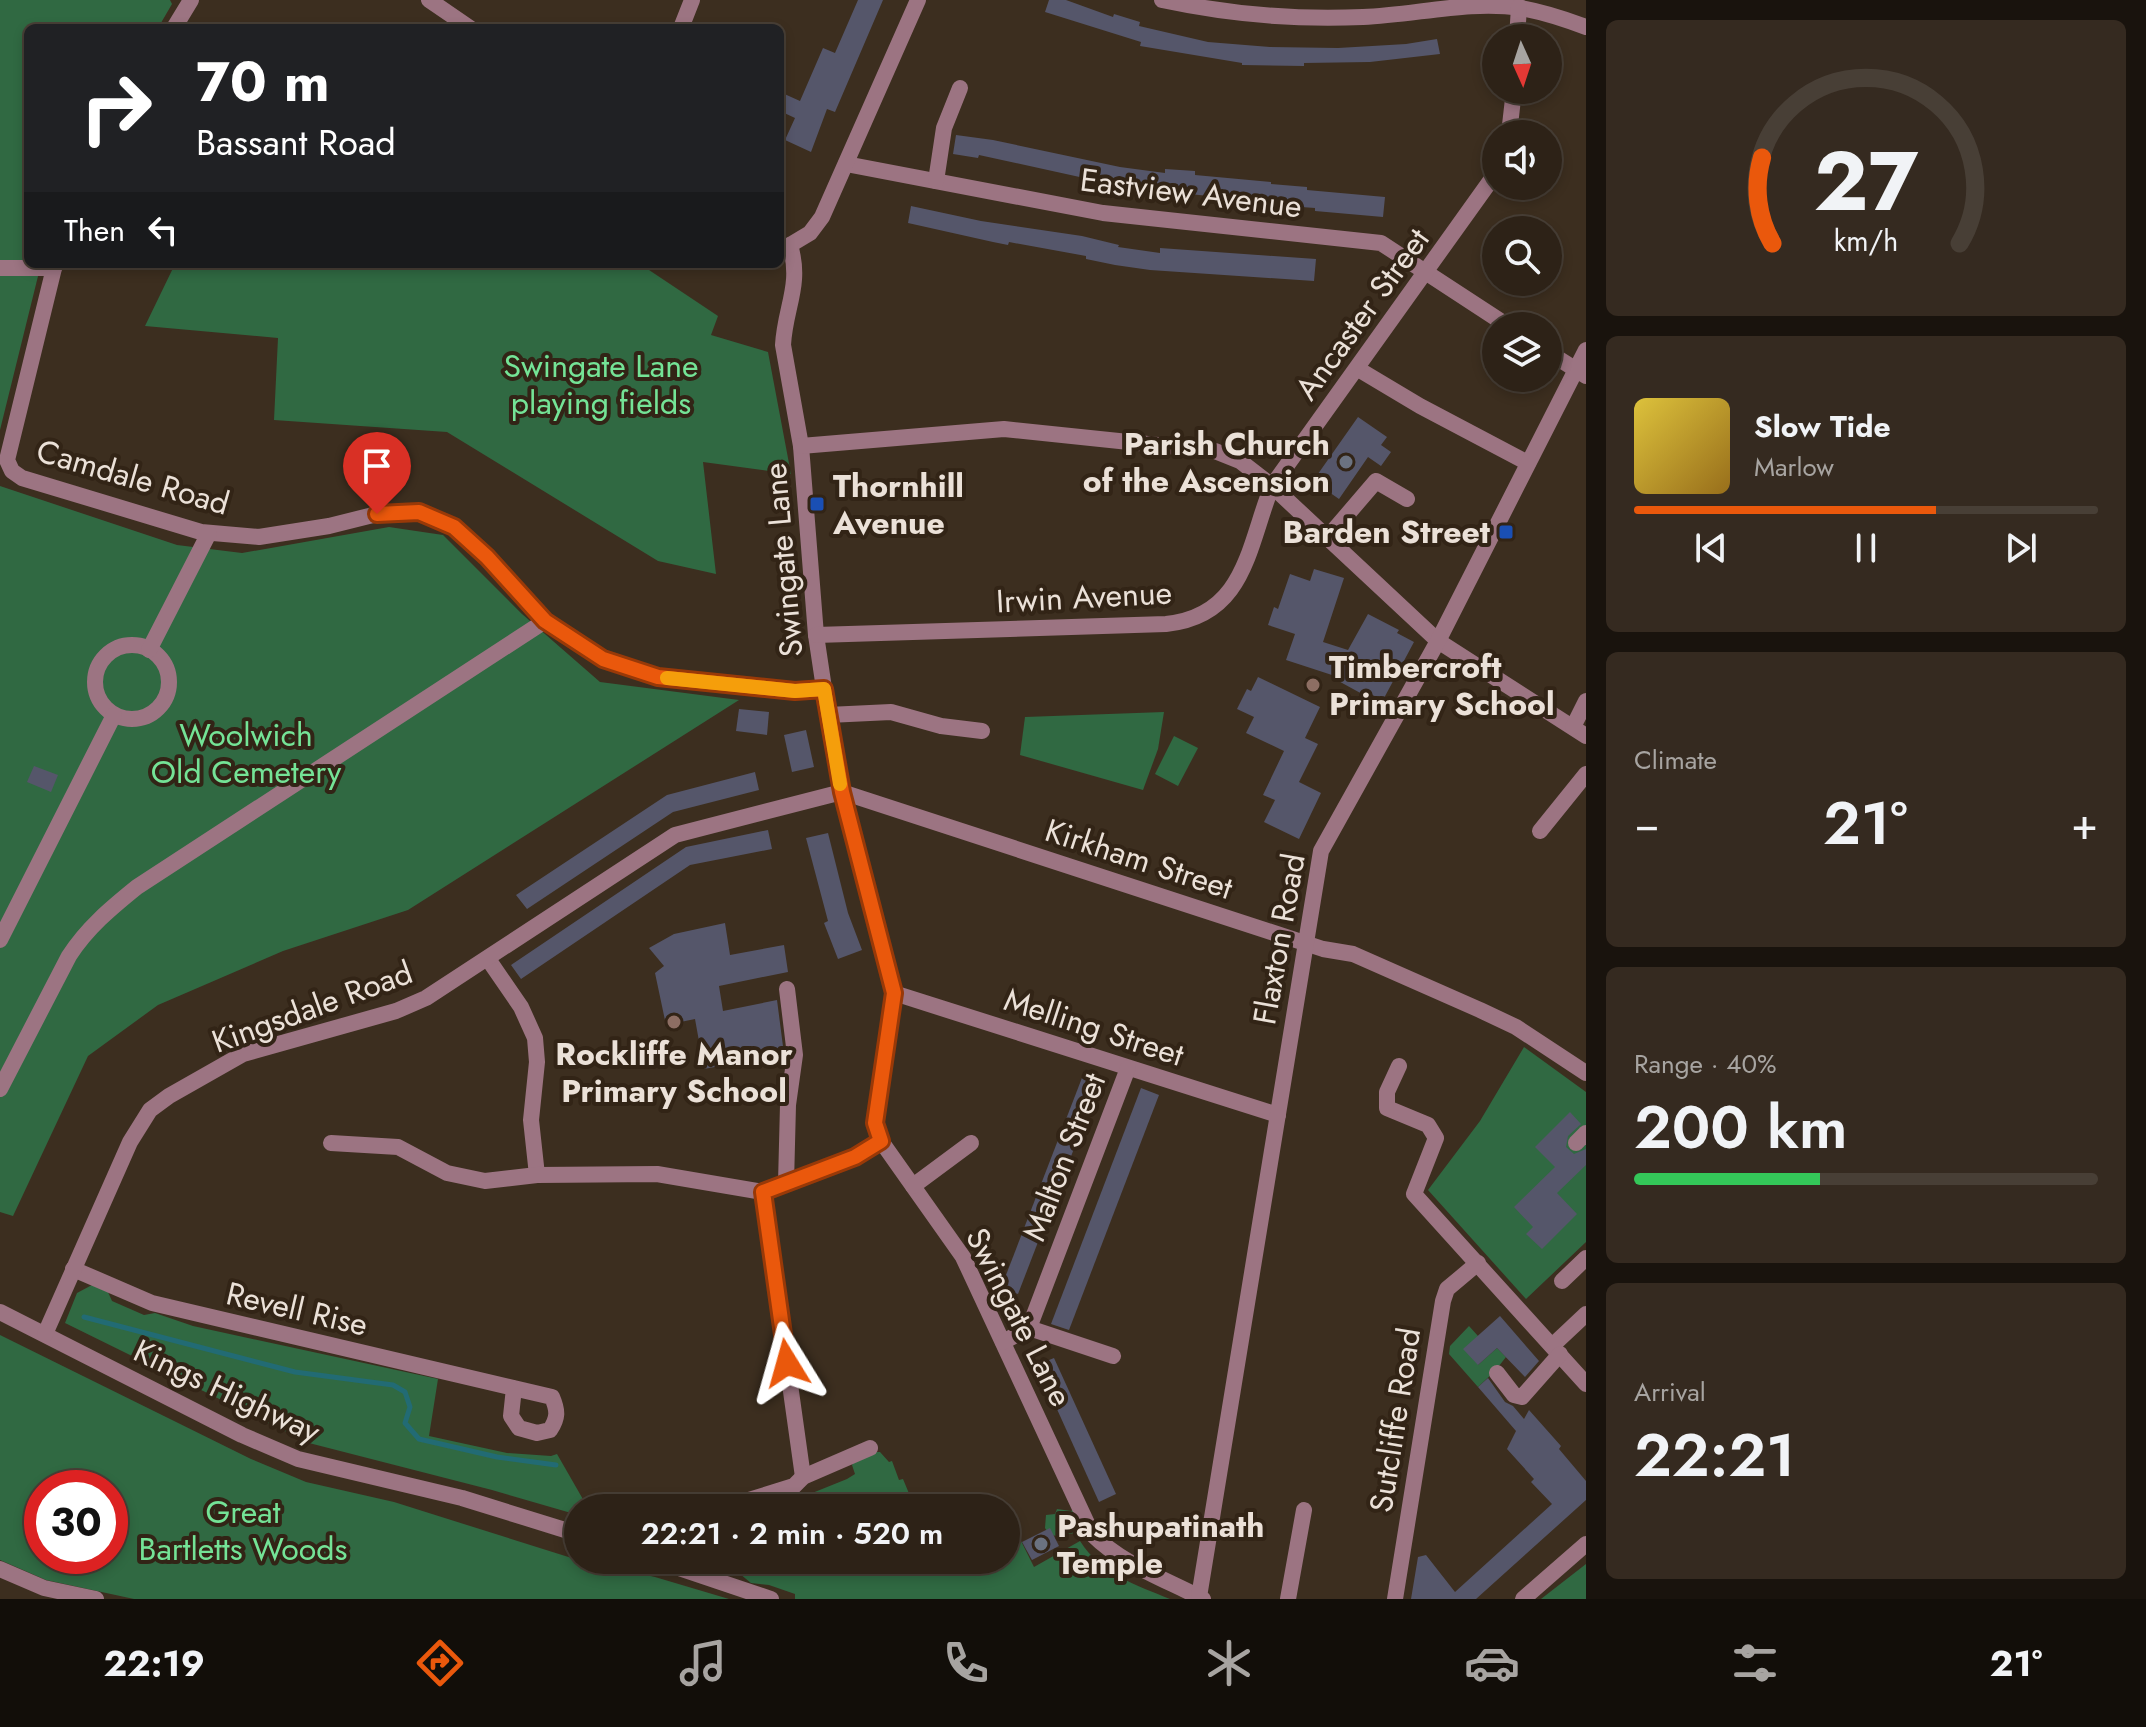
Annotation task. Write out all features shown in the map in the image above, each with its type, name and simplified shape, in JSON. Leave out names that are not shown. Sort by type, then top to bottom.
[{"type":"street","points":[[176,24],[191,0]]},
{"type":"street","points":[[429,0],[464,24]]},
{"type":"street","points":[[683,24],[692,0]]},
{"type":"street","name":"Swingate Lane","points":[[918,0],[822,217],[810,233],[785,242],[796,264],[796,280],[783,345],[801,446],[816,635],[842,792],[894,993],[875,1123],[881,1141],[963,1257],[1092,1534],[1121,1557],[1201,1598]]},
{"type":"street","points":[[1162,0],[1197,8],[1283,16],[1363,17],[1466,6],[1519,7],[1586,27]]},
{"type":"street","points":[[1518,24],[1519,7]]},
{"type":"street","points":[[936,181],[944,128],[960,88]]},
{"type":"street","name":"Eastview Avenue","points":[[846,164],[1103,213],[1381,243],[1486,312]]},
{"type":"street","name":"Ancaster Street","points":[[1272,486],[1482,193]]},
{"type":"street","points":[[0,268],[24,267]]},
{"type":"street","name":"Camdale Road","points":[[55,268],[7,460],[12,471],[22,478],[209,533],[259,537],[329,526],[377,514],[419,512],[454,527],[487,557],[545,621],[603,659],[658,677],[795,691],[824,689]]},
{"type":"street","name":"Flaxton Road","points":[[1201,1598],[1321,851],[1438,641],[1528,463],[1581,373],[1586,350]]},
{"type":"street","points":[[1562,361],[1581,373]]},
{"type":"street","points":[[1358,369],[1528,463]]},
{"type":"street","points":[[801,446],[1004,429],[1215,451],[1240,461],[1272,486],[1438,641],[1580,732],[1586,701]]},
{"type":"street","points":[[0,473],[22,478]]},
{"type":"street","points":[[1328,537],[1376,481],[1407,499]]},
{"type":"street","name":"Irwin Avenue","points":[[816,635],[1183,623],[1215,607],[1235,581],[1252,551],[1262,510],[1272,486]]},
{"type":"street","points":[[149,650],[209,533]]},
{"type":"street","points":[[0,1089],[69,956],[81,937],[104,914],[137,887],[545,621]]},
{"type":"street","points":[[132,645],[149,650],[163,662],[168,674],[166,698],[149,715],[125,719],[114,715],[104,707],[95,685],[101,662],[120,647],[132,645]]},
{"type":"street","points":[[828,715],[891,712],[941,726],[982,731]]},
{"type":"street","points":[[0,940],[114,715]]},
{"type":"street","points":[[1540,831],[1586,774]]},
{"type":"street","name":"Kirkham Street","points":[[842,792],[1304,943],[1353,954],[1516,1027],[1586,1073]]},
{"type":"street","name":"Kingsdale Road","points":[[45,1334],[130,1142],[150,1110],[169,1096],[243,1054],[396,1011],[426,998],[675,835],[842,792]]},
{"type":"street","points":[[488,959],[521,1007],[535,1038],[537,1062],[531,1120],[537,1175]]},
{"type":"street","points":[[786,1183],[788,1105],[795,1055],[787,989]]},
{"type":"street","name":"Melling Street","points":[[894,993],[1278,1115]]},
{"type":"street","points":[[1399,1066],[1387,1092],[1387,1108],[1428,1125],[1436,1138],[1414,1194],[1586,1384]]},
{"type":"street","name":"Malton Street","points":[[1029,1328],[1128,1068]]},
{"type":"street","points":[[331,1143],[398,1147],[447,1173],[485,1181],[537,1175],[657,1174],[763,1192],[855,1157],[881,1141]]},
{"type":"street","points":[[913,1186],[969,1141]]},
{"type":"street","points":[[763,1192],[803,1477]]},
{"type":"street","points":[[1562,1281],[1586,1258]]},
{"type":"street","name":"Sutcliffe Road","points":[[1395,1599],[1443,1301],[1447,1289],[1478,1263]]},
{"type":"street","name":"Revell Rise","points":[[73,1269],[152,1303],[514,1388]]},
{"type":"street","name":"Kings Highway","points":[[0,1312],[242,1435],[298,1459],[462,1498],[564,1530]]},
{"type":"street","points":[[1497,1373],[1514,1395],[1522,1397],[1586,1314]]},
{"type":"street","points":[[1003,1342],[1029,1328],[1113,1356]]},
{"type":"street","points":[[769,1494],[794,1486],[803,1477],[870,1448]]},
{"type":"street","points":[[1288,1599],[1304,1510]]},
{"type":"street","points":[[1523,1599],[1586,1544]]},
{"type":"street","points":[[0,1569],[44,1588],[96,1599]]},
{"type":"street","points":[[697,1574],[771,1599]]},
{"type":"green space","points":[[0,0],[170,0],[172,4],[160,24],[24,24],[24,268],[40,268],[0,430]]},
{"type":"green space","name":"Swingate Lane playing fields","points":[[173,268],[646,268],[718,316],[711,335],[768,352],[791,474],[703,462],[716,574],[658,561],[447,432],[274,420],[278,338],[145,326]]},
{"type":"green space","name":"Woolwich Old Cemetery","points":[[0,486],[177,545],[242,553],[389,527],[443,535],[522,614],[600,682],[739,700],[408,910],[283,951],[158,1005],[88,1056],[13,1216],[0,1212]]},
{"type":"green space","points":[[1164,712],[1158,749],[1143,790],[1020,755],[1025,717]]},
{"type":"green space","points":[[1174,736],[1198,748],[1178,786],[1155,774]]},
{"type":"green space","points":[[1524,1047],[1586,1092],[1586,1242],[1526,1299],[1428,1190],[1480,1121]]},
{"type":"green space","points":[[92,1285],[108,1292],[112,1301],[144,1315],[155,1313],[193,1326],[438,1379],[429,1436],[507,1453],[557,1454],[580,1494],[564,1494],[564,1511],[309,1443],[65,1323],[77,1293]]},
{"type":"green space","points":[[1469,1326],[1478,1336],[1478,1365],[1497,1348],[1506,1357],[1478,1387],[1449,1354],[1450,1346]]},
{"type":"green space","name":"Great Bartletts Woods","points":[[0,1335],[251,1459],[306,1482],[394,1502],[564,1556],[564,1574],[641,1574],[729,1599],[134,1599],[46,1580],[32,1574],[128,1574],[128,1470],[24,1470],[24,1570],[0,1560]]},
{"type":"green space","points":[[868,1452],[880,1452],[889,1462],[892,1461],[899,1480],[903,1479],[909,1494],[810,1494],[855,1474],[854,1461]]},
{"type":"green space","points":[[1057,1509],[1074,1509],[1083,1532],[1063,1538],[1049,1534],[1045,1528],[1046,1515],[1055,1514]]},
{"type":"green space","points":[[1020,1539],[1034,1567],[1080,1541],[1109,1570],[1170,1599],[795,1599],[795,1594],[769,1585],[751,1583],[740,1574],[1020,1574]]},
{"type":"green space","points":[[1586,1564],[1586,1599],[1541,1599]]},
{"type":"building","points":[[858,0],[883,0],[835,112],[827,109],[811,152],[785,140],[795,118],[784,113],[784,94],[800,101],[823,48],[835,53]]},
{"type":"building","points":[[1049,0],[1066,0],[1113,17],[1114,14],[1140,22],[1139,26],[1208,42],[1338,48],[1437,39],[1440,54],[1370,62],[1304,63],[1304,66],[1242,65],[1140,46],[1141,42],[1045,12]]},
{"type":"building","points":[[956,135],[1120,167],[1165,173],[1165,169],[1195,171],[1195,175],[1385,197],[1383,217],[1125,187],[979,155],[978,158],[953,154]]},
{"type":"building","points":[[911,206],[1160,253],[1160,248],[1316,259],[1314,281],[1115,265],[1086,259],[1086,256],[1009,242],[1008,245],[908,223]]},
{"type":"building","name":"Parish Church of the Ascension","points":[[1358,417],[1387,437],[1381,445],[1391,452],[1381,466],[1368,457],[1339,499],[1313,481]]},
{"type":"building","points":[[1314,569],[1344,578],[1323,642],[1348,650],[1368,614],[1399,630],[1397,633],[1414,642],[1383,700],[1366,692],[1364,695],[1333,678],[1335,676],[1286,660],[1295,634],[1268,625],[1274,607],[1278,609],[1290,574],[1310,581]]},
{"type":"building","points":[[1258,677],[1320,707],[1305,738],[1318,744],[1299,782],[1321,793],[1299,839],[1264,822],[1275,800],[1263,795],[1284,751],[1246,733],[1254,717],[1237,709],[1247,689],[1251,691]]},
{"type":"building","points":[[739,709],[769,712],[767,735],[736,731]]},
{"type":"building","points":[[806,730],[814,767],[792,772],[784,735]]},
{"type":"building","points":[[34,766],[58,775],[51,792],[27,782]]},
{"type":"building","points":[[755,772],[759,790],[673,812],[527,909],[516,895],[667,795]]},
{"type":"building","points":[[768,830],[772,849],[690,865],[521,979],[511,965],[686,847]]},
{"type":"building","points":[[828,833],[848,913],[862,950],[838,959],[824,923],[828,921],[806,838]]},
{"type":"building","points":[[725,923],[730,955],[784,945],[788,972],[719,986],[723,1011],[777,1000],[784,1054],[704,1069],[695,1019],[666,1025],[655,973],[664,966],[649,948],[674,934]]},
{"type":"building","points":[[1085,1070],[1102,1076],[1018,1294],[1001,1288]]},
{"type":"building","points":[[1141,1088],[1159,1095],[1069,1330],[1051,1324]]},
{"type":"building","points":[[1570,1112],[1581,1124],[1568,1136],[1566,1147],[1574,1154],[1586,1149],[1586,1165],[1557,1193],[1577,1214],[1542,1249],[1526,1234],[1533,1227],[1514,1207],[1555,1167],[1535,1147]]},
{"type":"building","points":[[1500,1316],[1539,1361],[1525,1377],[1497,1348],[1478,1365],[1463,1349]]},
{"type":"building","points":[[1054,1358],[1116,1494],[1099,1502],[1037,1365]]},
{"type":"building","points":[[1488,1378],[1505,1402],[1524,1419],[1529,1410],[1561,1446],[1559,1449],[1586,1481],[1586,1500],[1476,1599],[1411,1599],[1418,1557],[1426,1555],[1455,1592],[1552,1504],[1507,1449],[1516,1431],[1478,1387]]},
{"type":"building","name":"Pashupatinath Temple","points":[[1050,1528],[1059,1546],[1032,1560],[1022,1542]]},
{"type":"waterway","points":[[84,1317],[295,1372],[393,1385],[405,1392],[410,1407],[405,1423],[419,1439],[497,1457],[556,1465]]},
{"type":"slow traffic","points":[[667,678],[795,691],[824,689],[840,784]]},
{"type":"place","name":"Parish Church of the Ascension","points":[[1346,462]]},
{"type":"place","name":"Thornhill Avenue","points":[[817,504]]},
{"type":"place","name":"Barden Street","points":[[1506,532]]},
{"type":"place","name":"Timbercroft Primary School","points":[[1313,685]]},
{"type":"place","name":"Rockliffe Manor Primary School","points":[[674,1022]]},
{"type":"place","name":"Pashupatinath Temple","points":[[1041,1544]]},
{"type":"route","points":[[377,514],[419,512],[454,527],[487,557],[545,621],[603,659],[658,677],[795,691],[824,689],[842,792],[894,993],[875,1123],[881,1141],[855,1157],[763,1192],[787,1363]]}]
